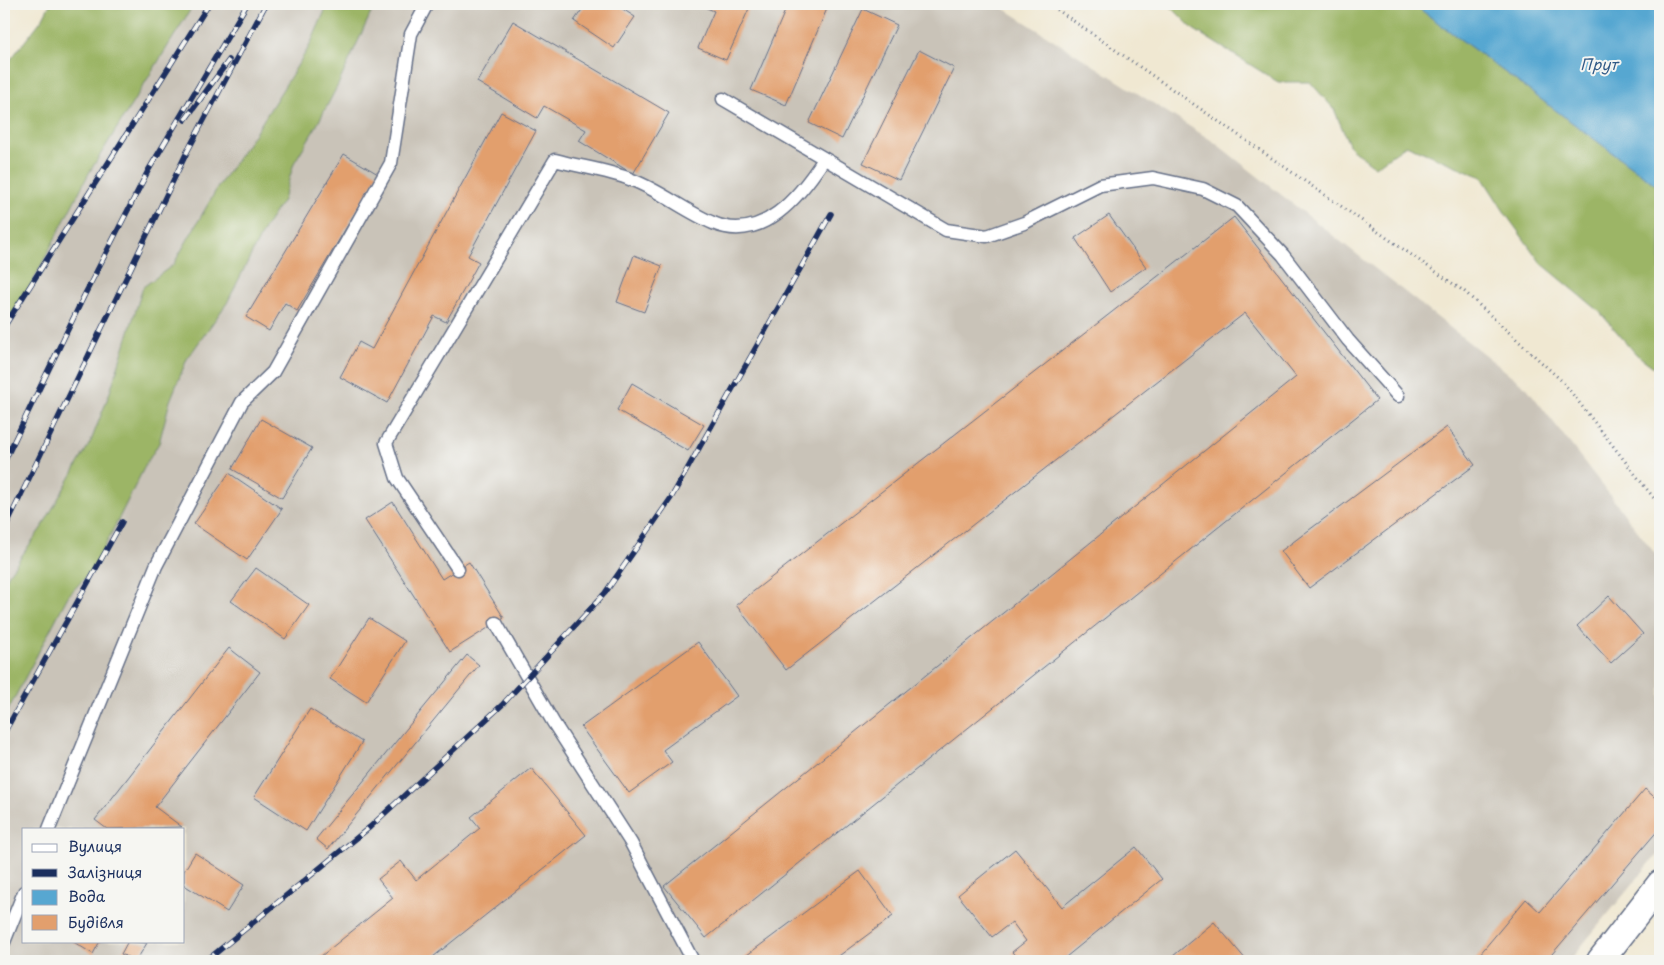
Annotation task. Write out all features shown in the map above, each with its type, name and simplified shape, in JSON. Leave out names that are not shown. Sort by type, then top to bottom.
[{"type":"street","points":[[1600,961],[1660,884]]},
{"type":"lane","points":[[49,828],[156,566],[242,402],[273,372],[391,163],[411,34],[427,4]]},
{"type":"lane","points":[[723,99],[946,230],[987,236],[1024,222],[1055,205],[1100,185],[1153,178],[1203,189],[1237,206],[1283,255],[1348,340],[1398,396]]},
{"type":"lane","points":[[458,569],[397,478],[386,443],[555,160],[632,180],[715,223],[748,228],[777,214],[806,188],[824,159]]},
{"type":"lane","points":[[496,623],[553,722],[631,843],[693,961]]},
{"type":"lane","points":[[4,942],[22,897]]},
{"type":"path","points":[[1049,4],[1465,292],[1563,382],[1660,506]]},
{"type":"shaded area","points":[[168,4],[997,4],[1214,142],[1527,388],[1660,560],[1660,851],[1569,961],[4,961],[4,260]]},
{"type":"green space","points":[[50,4],[194,4],[89,173],[32,283],[4,328],[4,68],[43,18]]},
{"type":"green space","points":[[328,4],[375,4],[338,85],[294,163],[283,200],[264,229],[227,303],[187,359],[170,401],[159,443],[145,466],[94,568],[68,596],[4,718],[4,586],[8,575],[42,527],[91,441],[110,392],[143,287],[173,265],[219,185],[256,132],[309,47]]},
{"type":"green space","points":[[1168,4],[1413,4],[1660,188],[1660,372],[1636,354],[1598,310],[1541,263],[1482,177],[1406,145],[1375,167],[1350,147],[1334,109],[1310,82],[1278,82],[1193,29]]},
{"type":"water","name":"Прут","points":[[1413,4],[1660,4],[1660,188]]},
{"type":"building","points":[[586,4],[615,4],[635,17],[614,48],[574,21]]},
{"type":"building","points":[[697,4],[751,4],[726,60],[698,48],[714,11]]},
{"type":"building","points":[[788,4],[829,4],[786,105],[751,90]]},
{"type":"building","points":[[863,9],[897,25],[842,139],[809,123]]},
{"type":"building","points":[[513,21],[669,113],[633,174],[579,141],[586,130],[544,106],[537,118],[477,82]]},
{"type":"building","points":[[919,50],[954,68],[899,180],[863,163]]},
{"type":"building","points":[[501,112],[536,131],[468,256],[479,262],[446,322],[434,316],[387,403],[340,377],[359,342],[372,349]]},
{"type":"building","points":[[344,154],[378,174],[297,311],[285,303],[269,331],[246,317]]},
{"type":"building","points":[[1109,215],[1146,267],[1110,292],[1075,238]]},
{"type":"building","points":[[1234,217],[1377,400],[706,938],[664,886],[1296,377],[1245,313],[786,670],[736,605]]},
{"type":"building","points":[[634,255],[662,266],[644,312],[617,302]]},
{"type":"building","points":[[632,383],[704,425],[688,451],[617,410]]},
{"type":"building","points":[[261,419],[312,448],[282,498],[232,469]]},
{"type":"building","points":[[1447,427],[1475,465],[1309,588],[1281,551]]},
{"type":"building","points":[[229,473],[282,509],[247,560],[194,524]]},
{"type":"building","points":[[393,502],[442,579],[469,562],[504,618],[450,652],[365,520]]},
{"type":"building","points":[[256,568],[309,605],[285,639],[231,601]]},
{"type":"building","points":[[1609,596],[1643,634],[1611,663],[1577,626]]},
{"type":"building","points":[[369,618],[405,641],[366,702],[330,679]]},
{"type":"building","points":[[698,642],[737,696],[663,750],[672,762],[629,793],[581,727]]},
{"type":"building","points":[[229,648],[260,672],[155,807],[182,827],[106,828],[95,820]]},
{"type":"building","points":[[467,655],[479,665],[328,849],[316,839]]},
{"type":"building","points":[[310,709],[362,742],[306,831],[254,797]]},
{"type":"building","points":[[531,768],[586,835],[428,961],[315,961],[393,898],[378,879],[401,861],[416,880],[480,828],[471,817]]},
{"type":"building","points":[[1645,789],[1660,802],[1660,828],[1546,961],[1474,961],[1526,899],[1540,912]]},
{"type":"building","points":[[1136,847],[1162,879],[1061,961],[1020,961],[1012,952],[1026,941],[1012,922],[992,937],[958,895],[1015,849],[1062,907]]},
{"type":"building","points":[[195,853],[244,885],[227,912],[185,886],[185,869]]},
{"type":"building","points":[[860,871],[893,916],[832,961],[739,961]]},
{"type":"building","points":[[1214,922],[1247,961],[1167,961]]},
{"type":"building","points":[[74,942],[99,942],[93,954]]},
{"type":"building","points":[[127,942],[147,943],[136,961],[121,954]]},
{"type":"railway","points":[[4,327],[209,4]]},
{"type":"railway","points":[[4,462],[84,296],[148,171],[247,4]]},
{"type":"railway","points":[[4,530],[187,152],[266,4]]},
{"type":"railway","points":[[185,120],[229,60]]},
{"type":"railway","points":[[206,961],[370,827],[502,705],[605,593],[671,498],[831,214]]},
{"type":"railway","points":[[4,733],[122,522]]}]
